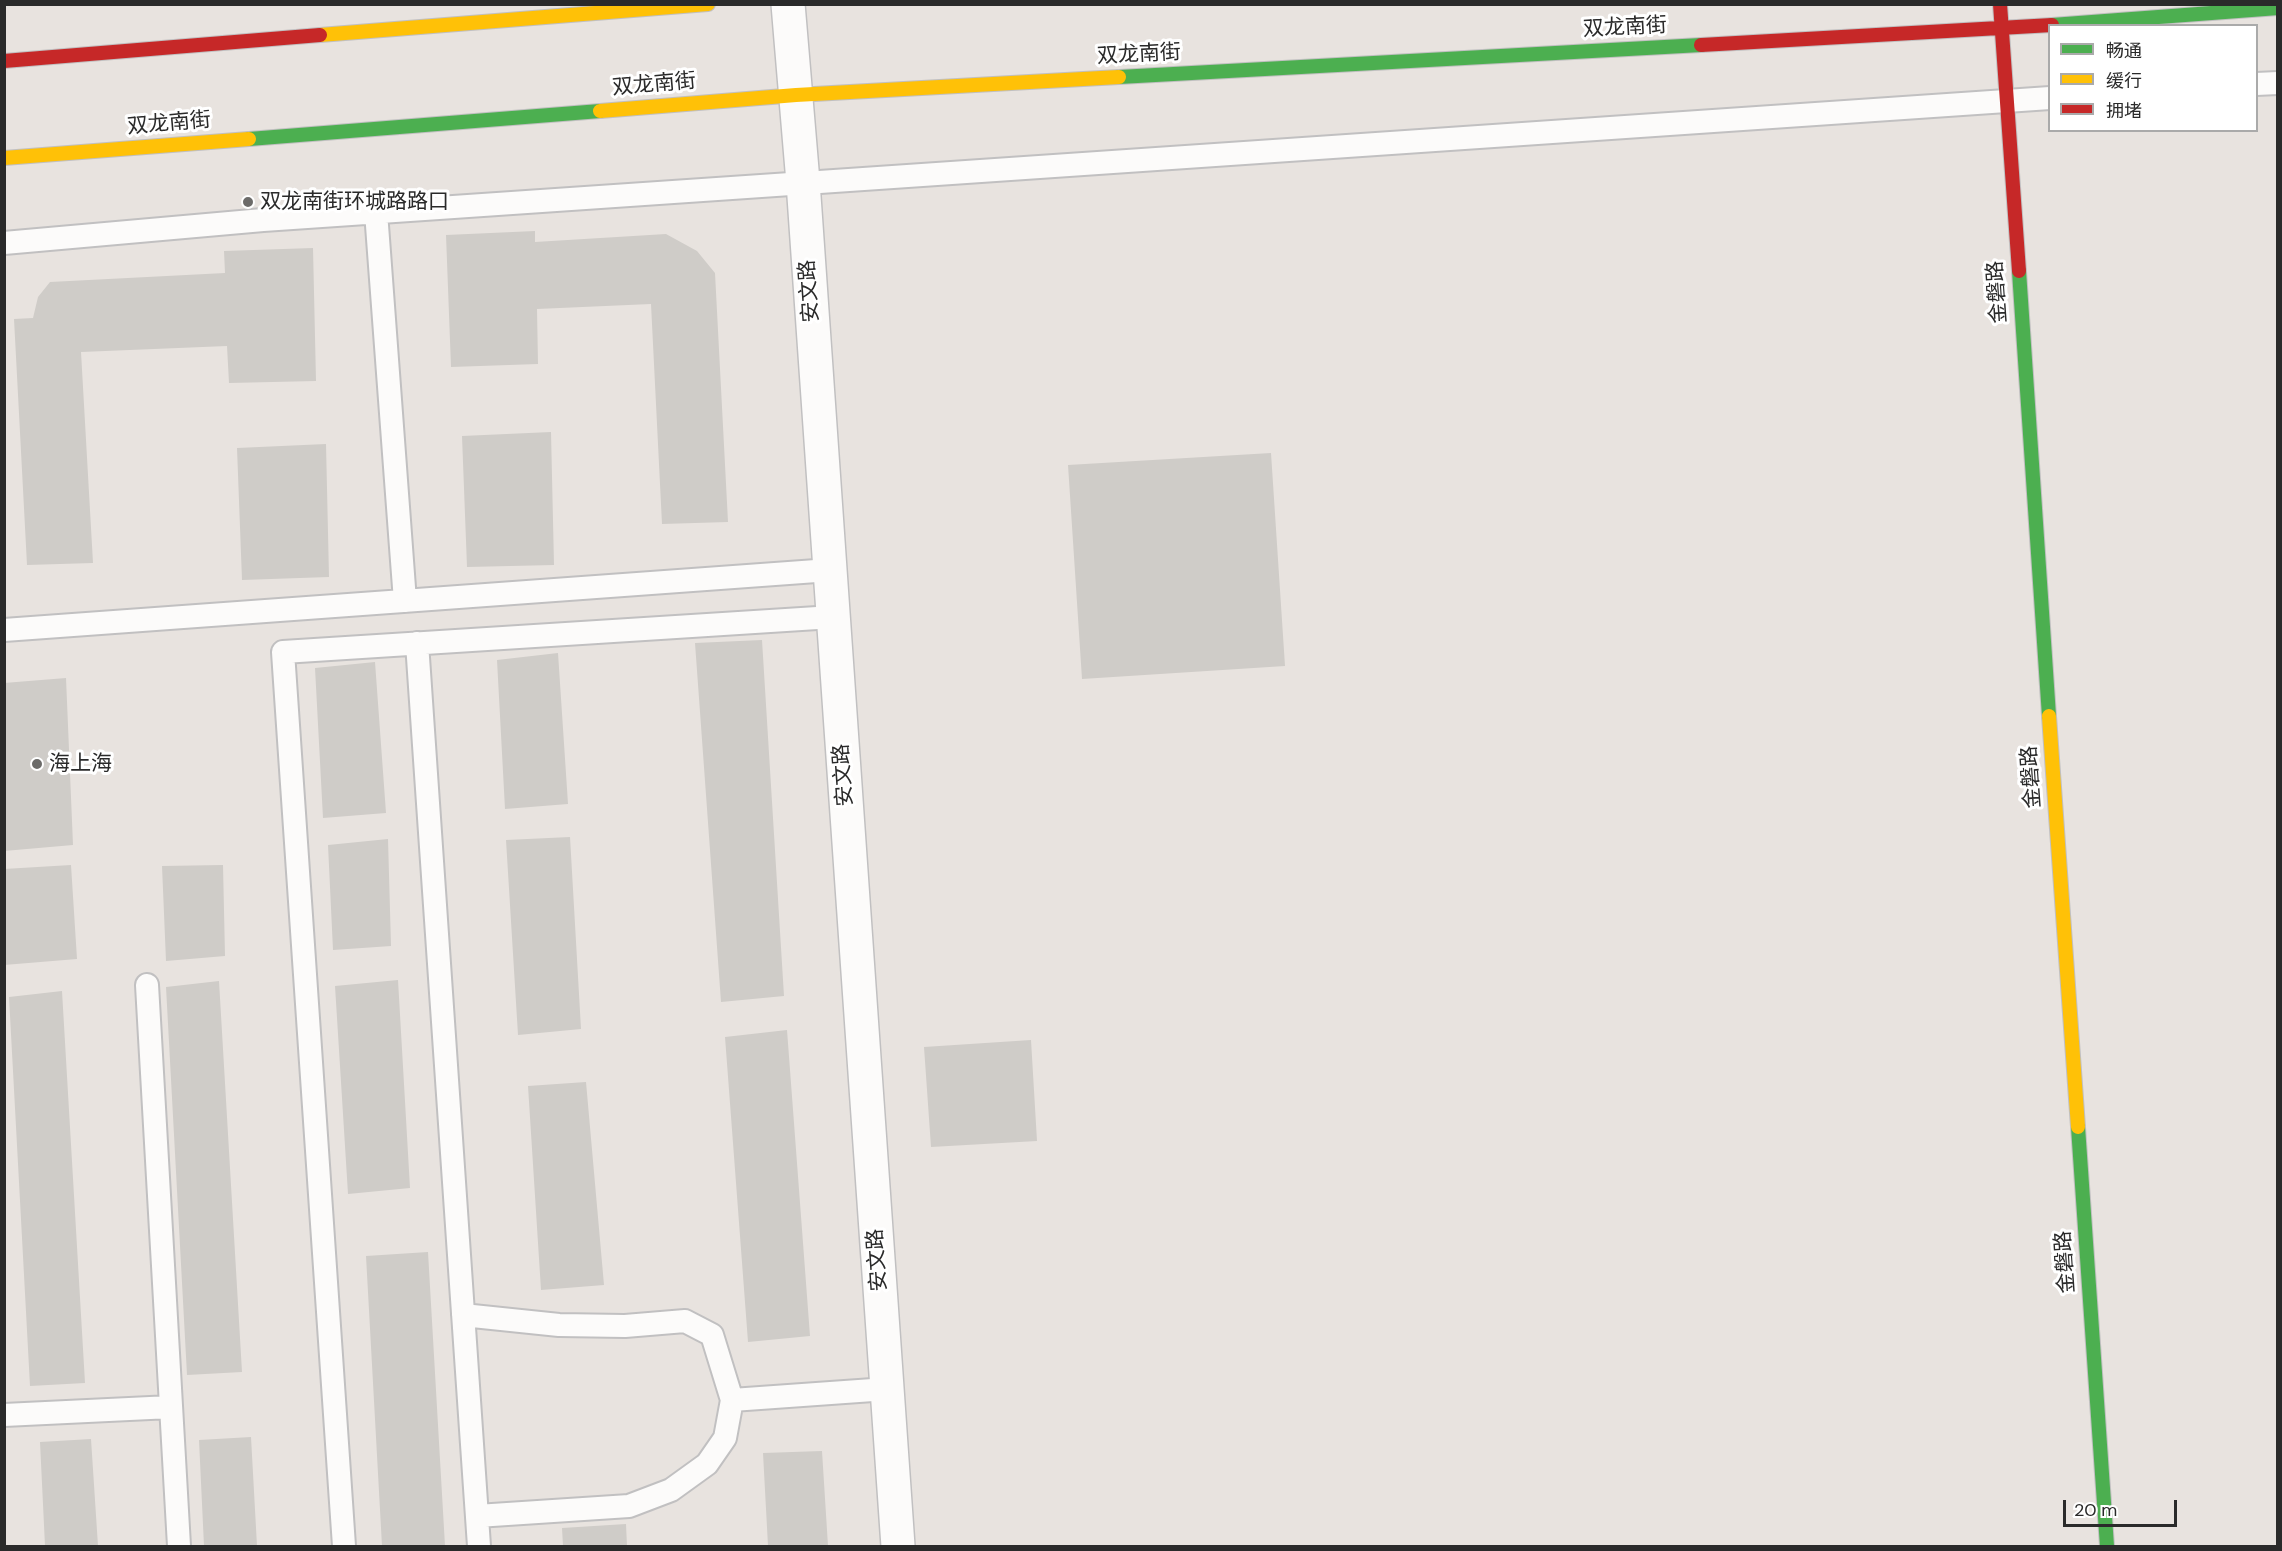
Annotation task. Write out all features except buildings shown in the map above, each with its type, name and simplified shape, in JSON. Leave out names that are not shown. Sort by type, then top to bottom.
[{"type":"main road","points":[[4,61],[708,4]]},
{"type":"main road","name":"金磐路","points":[[2000,4],[2108,1546]]},
{"type":"main road","name":"双龙南街","points":[[2067,24],[2277,8]]},
{"type":"main road","name":"双龙南街","points":[[4,158],[796,95],[2048,25]]},
{"type":"street","name":"安文路","points":[[788,4],[803,182],[898,1546]]},
{"type":"lane","points":[[2258,84],[2277,82]]},
{"type":"lane","points":[[4,243],[376,212],[2048,99]]},
{"type":"lane","points":[[376,212],[405,601]]},
{"type":"lane","points":[[4,630],[830,570]]},
{"type":"lane","points":[[344,1546],[283,652],[833,617]]},
{"type":"lane","points":[[417,643],[480,1546]]},
{"type":"lane","points":[[147,985],[179,1546]]},
{"type":"lane","points":[[464,1315],[559,1325],[625,1326],[684,1322],[712,1335],[732,1400],[725,1438],[707,1464],[671,1490],[629,1506],[477,1516]]},
{"type":"lane","points":[[732,1400],[887,1389]]},
{"type":"lane","points":[[4,1415],[171,1407]]},
{"type":"traffic: fast","points":[[2065,24],[2278,8]]},
{"type":"traffic: fast","points":[[1119,77],[1701,45]]},
{"type":"traffic: fast","points":[[249,139],[600,111]]},
{"type":"traffic: fast","points":[[2019,271],[2049,716]]},
{"type":"traffic: fast","points":[[2078,1127],[2107,1546]]},
{"type":"traffic: slow","points":[[320,35],[708,4]]},
{"type":"traffic: slow","points":[[600,111],[796,95],[1119,77]]},
{"type":"traffic: slow","points":[[4,158],[249,139]]},
{"type":"traffic: slow","points":[[2049,716],[2078,1127]]},
{"type":"traffic: jam","points":[[2000,4],[2019,271]]},
{"type":"traffic: jam","points":[[1701,45],[2048,25]]},
{"type":"traffic: jam","points":[[4,61],[320,35]]},
{"type":"place","name":"双龙南街环城路路口","points":[[248,202]]},
{"type":"place","name":"海上海","points":[[37,764]]}]
